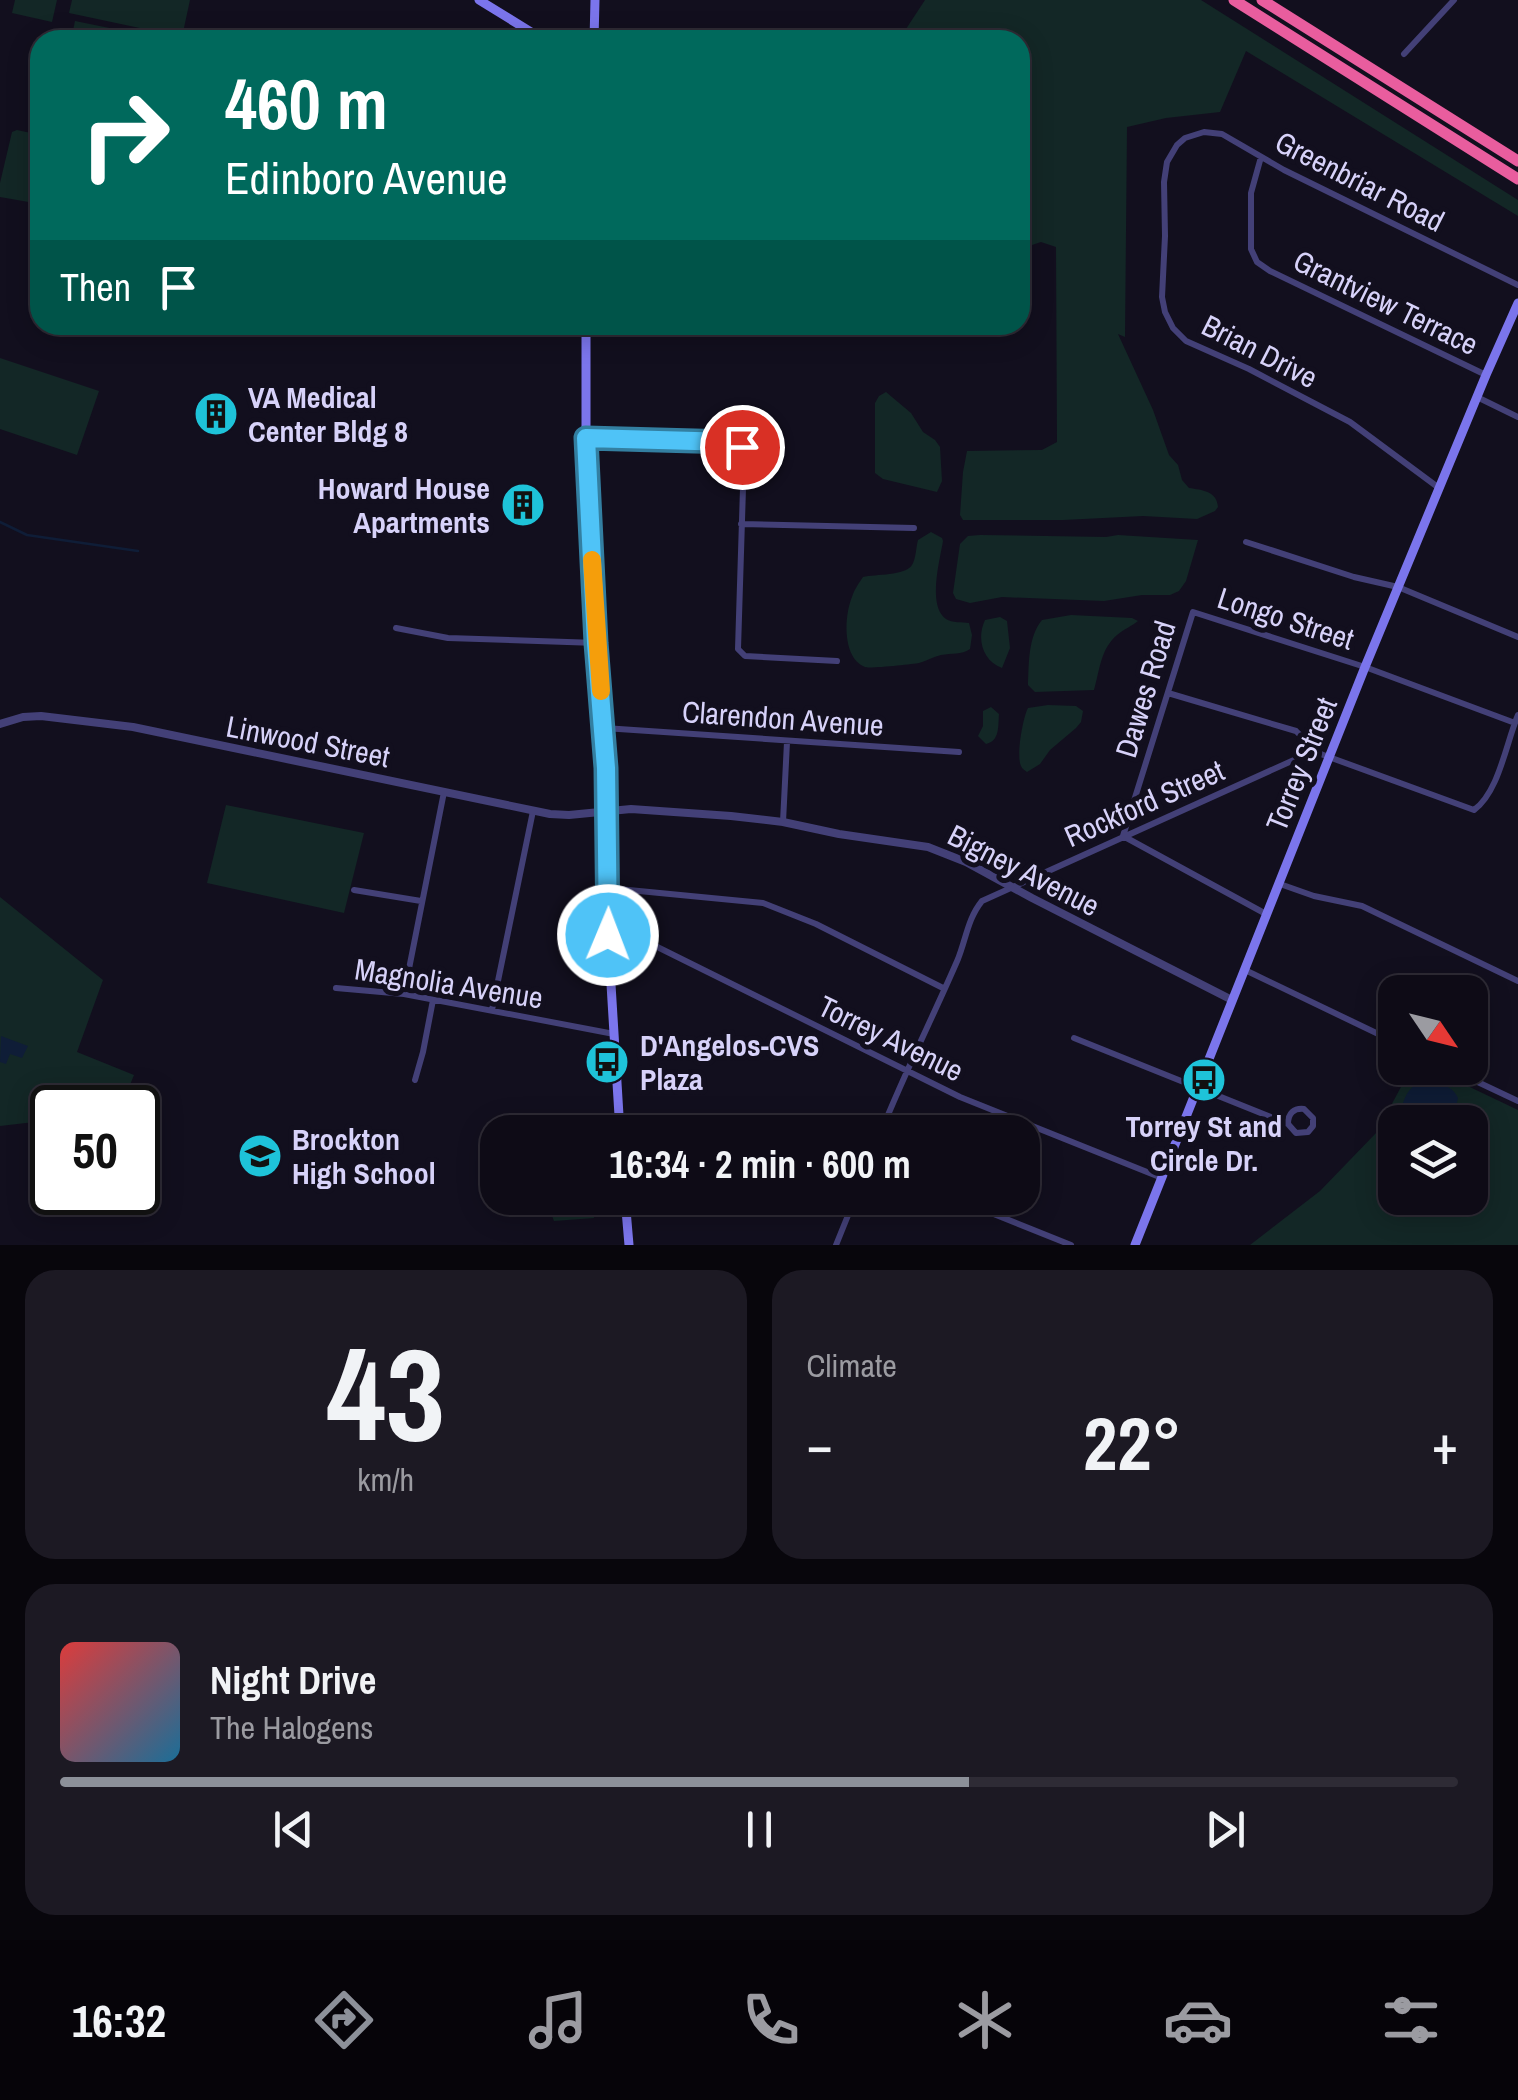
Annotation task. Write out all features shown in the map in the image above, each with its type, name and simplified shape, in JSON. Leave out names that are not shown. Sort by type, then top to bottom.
[{"type":"highway","points":[[1234,0],[1518,179]]},
{"type":"highway","points":[[1262,0],[1518,161]]},
{"type":"main road","points":[[479,0],[528,30]]},
{"type":"main road","points":[[594,30],[596,0]]},
{"type":"main road","name":"Torrey Street","points":[[1136,1245],[1365,668],[1518,303]]},
{"type":"main road","points":[[586,335],[586,438],[619,1115]]},
{"type":"main road","points":[[626,1215],[629,1245]]},
{"type":"street","points":[[1404,54],[1454,0]]},
{"type":"street","name":"Greenbriar Road","points":[[1182,140],[1197,133],[1216,132],[1233,138],[1261,158],[1518,284]]},
{"type":"street","name":"Brian Drive","points":[[1182,140],[1168,162],[1164,182],[1162,297],[1173,328],[1186,341],[1350,422],[1439,488]]},
{"type":"street","name":"Grantview Terrace","points":[[1261,158],[1251,193],[1251,250],[1257,262],[1486,376]]},
{"type":"street","points":[[1477,397],[1518,418]]},
{"type":"street","points":[[586,438],[731,442],[742,447],[737,642],[741,653],[836,661]]},
{"type":"street","points":[[741,524],[914,528]]},
{"type":"street","points":[[1246,542],[1398,587],[1518,637]]},
{"type":"street","name":"Longo Street","points":[[1193,612],[1516,719]]},
{"type":"street","name":"Dawes Road","points":[[1123,836],[1193,612]]},
{"type":"street","points":[[396,628],[448,638],[596,643]]},
{"type":"street","points":[[1168,693],[1296,731],[1305,755]]},
{"type":"street","name":"Linwood Street","points":[[0,724],[41,716],[110,724],[533,811],[569,815],[607,812]]},
{"type":"street","name":"Rockford Street","points":[[887,1115],[958,956],[970,920],[978,906],[990,897],[1318,752],[1474,810],[1490,792],[1516,719]]},
{"type":"street","name":"Clarendon Avenue","points":[[603,728],[959,752]]},
{"type":"street","points":[[783,822],[786,742]]},
{"type":"street","points":[[404,994],[444,792]]},
{"type":"street","name":"Bigney Avenue","points":[[607,812],[632,809],[783,822],[928,847],[951,855],[1232,1000]]},
{"type":"street","points":[[492,1010],[533,811]]},
{"type":"street","points":[[1123,836],[1267,915]]},
{"type":"street","points":[[1280,884],[1362,906],[1518,982]]},
{"type":"street","points":[[608,888],[769,904],[943,988]]},
{"type":"street","points":[[354,890],[421,901]]},
{"type":"street","name":"Torrey Avenue","points":[[608,922],[960,1097],[1162,1178]]},
{"type":"street","points":[[1245,970],[1378,1034]]},
{"type":"street","name":"Magnolia Avenue","points":[[336,988],[404,994],[614,1034]]},
{"type":"street","points":[[414,1080],[434,1000]]},
{"type":"street","points":[[1074,1038],[1288,1124],[1292,1131],[1304,1134],[1313,1126],[1313,1118],[1304,1108],[1296,1109],[1289,1115],[1288,1124]]},
{"type":"street","points":[[1484,1085],[1518,1101]]},
{"type":"street","points":[[836,1245],[847,1215]]},
{"type":"street","points":[[996,1215],[1071,1245]]},
{"type":"green space","points":[[15,0],[57,0],[52,22],[12,13]]},
{"type":"green space","points":[[72,0],[190,0],[184,30],[149,30],[69,13]]},
{"type":"green space","points":[[925,0],[1201,0],[1518,200],[1518,216],[1246,51],[1220,112],[1127,127],[1125,337],[1118,334],[1182,480],[1189,488],[1212,494],[1218,507],[1197,519],[1143,516],[963,520],[960,515],[967,451],[1042,450],[1057,442],[1056,247],[1041,242],[1030,246],[1030,30],[905,30]]},
{"type":"green space","points":[[75,21],[119,30],[73,30]]},
{"type":"green space","points":[[12,132],[30,133],[30,202],[0,197]]},
{"type":"green space","points":[[0,358],[99,391],[77,455],[0,429]]},
{"type":"green space","points":[[886,392],[911,413],[923,432],[940,447],[942,481],[937,492],[883,479],[875,473],[875,403]]},
{"type":"green space","points":[[931,532],[943,541],[936,582],[940,613],[954,622],[969,623],[970,649],[919,663],[865,667],[852,655],[847,636],[847,615],[854,592],[863,577],[908,569],[918,540]]},
{"type":"green space","points":[[1118,535],[1198,540],[1186,581],[1170,595],[1104,601],[1002,597],[970,603],[956,599],[953,593],[960,544],[968,536]]},
{"type":"green space","points":[[1071,615],[1138,621],[1107,647],[1094,690],[1035,692],[1028,685],[1030,651],[1037,627],[1042,620]]},
{"type":"green space","points":[[1000,617],[1007,621],[1010,648],[1002,668],[990,660],[981,642],[985,620]]},
{"type":"green space","points":[[1076,706],[1083,711],[1081,722],[1027,772],[1021,766],[1019,754],[1026,713],[1028,708]]},
{"type":"green space","points":[[991,707],[999,714],[998,728],[994,740],[986,744],[978,736],[983,711]]},
{"type":"green space","points":[[226,805],[364,833],[344,913],[207,883]]},
{"type":"green space","points":[[0,897],[103,980],[77,1052],[134,1075],[130,1085],[30,1085],[30,1123],[0,1126]]},
{"type":"green space","points":[[1402,1085],[1466,1085],[1518,1110],[1518,1245],[1250,1245],[1320,1191],[1378,1130],[1378,1215],[1488,1215],[1488,1105],[1391,1105]]},
{"type":"green space","points":[[552,1215],[594,1215],[594,1218],[554,1221]]},
{"type":"water","points":[[1,1036],[28,1046],[22,1058],[10,1054],[6,1064],[0,1062]]},
{"type":"water","points":[[1415,1085],[1446,1086],[1458,1098],[1456,1105],[1403,1105]]},
{"type":"waterway","points":[[0,522],[27,535],[138,551]]},
{"type":"slow traffic","points":[[592,560],[601,691]]},
{"type":"place","name":"VA Medical Center Bldg 8","points":[[216,414]]},
{"type":"place","name":"Howard House Apartments","points":[[523,505]]},
{"type":"place","name":"D'Angelos-CVS Plaza","points":[[607,1062]]},
{"type":"place","name":"Torrey St and Circle Dr.","points":[[1204,1080]]},
{"type":"place","name":"Brockton High School","points":[[260,1156]]},
{"type":"route","points":[[608,935],[606,768],[586,438],[736,442],[742,447]]}]
